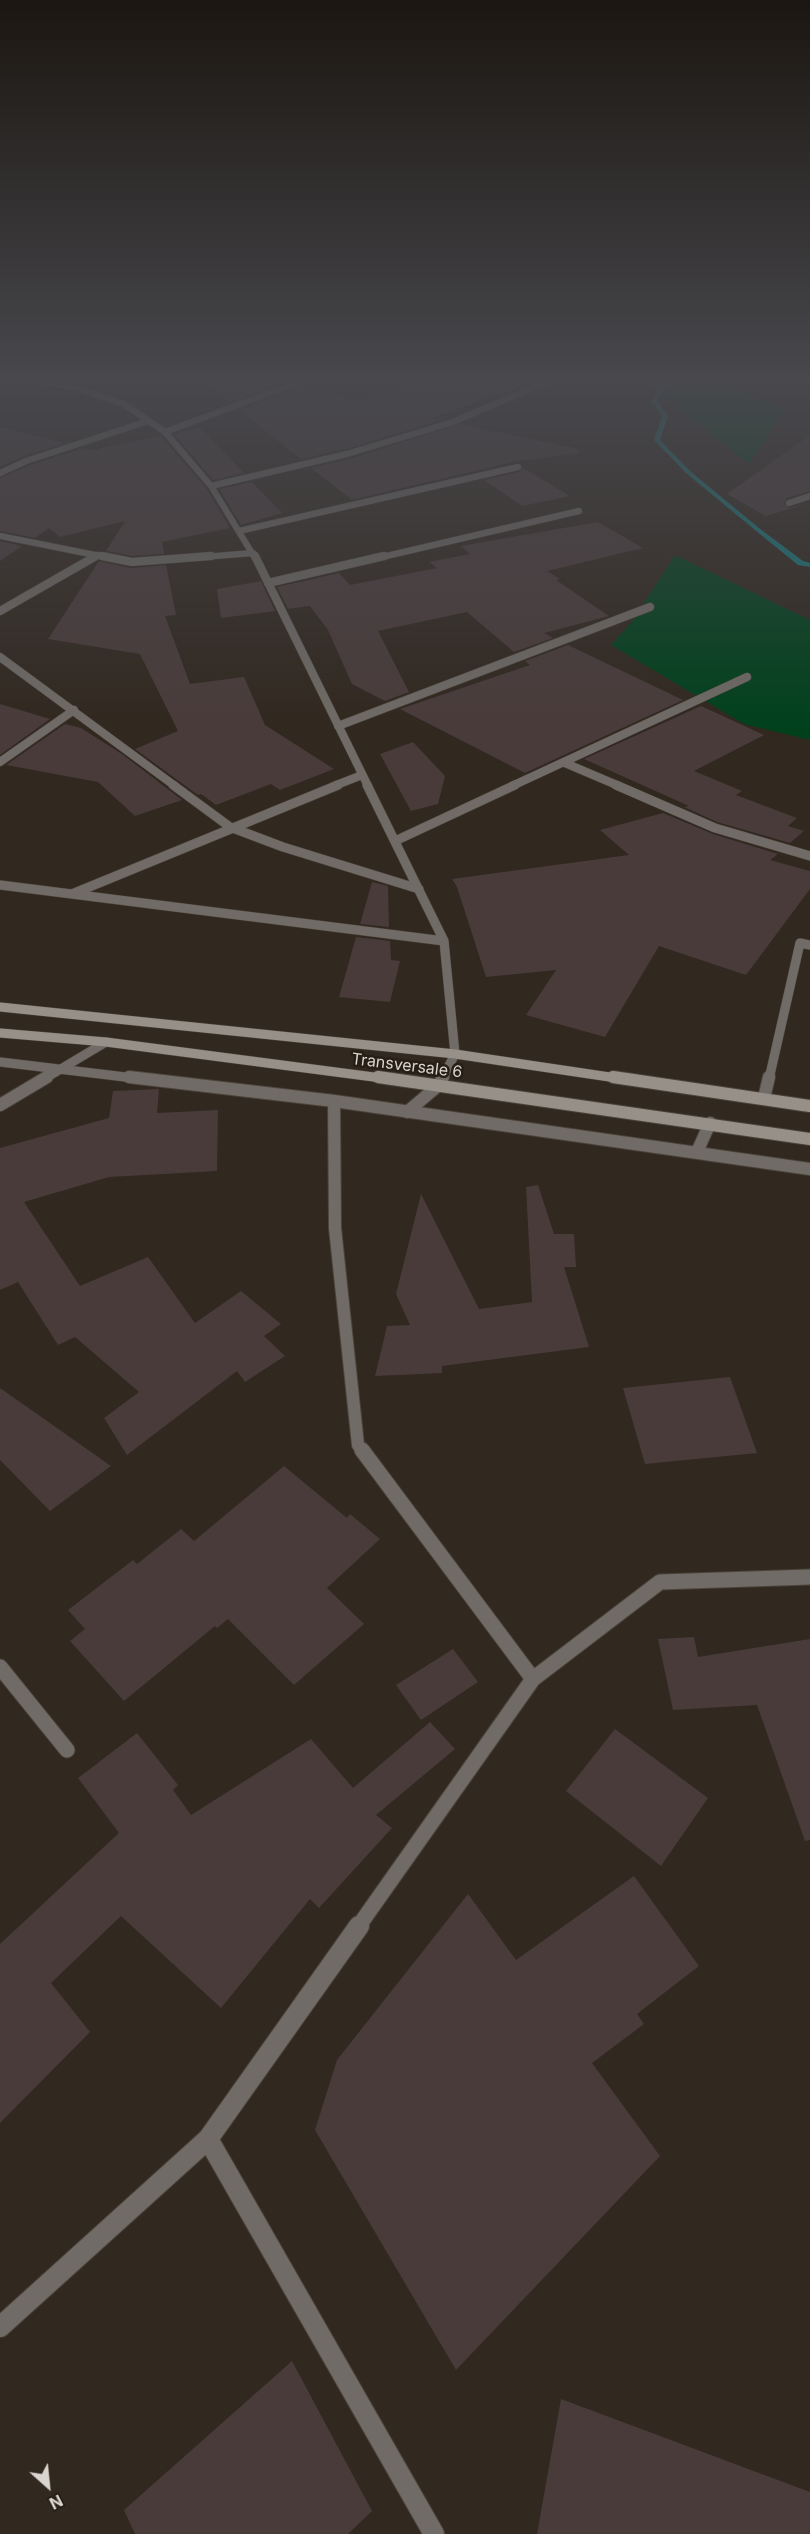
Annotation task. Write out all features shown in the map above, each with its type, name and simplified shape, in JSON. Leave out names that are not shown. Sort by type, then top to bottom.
[{"type":"main road","name":"Transversale 6","points":[[0,1007],[455,1054],[810,1106]]},
{"type":"main road","name":"Transversale 6","points":[[0,1033],[106,1042],[439,1085],[810,1138]]},
{"type":"street","points":[[217,496],[253,553],[444,941],[455,1054],[439,1085],[407,1112]]},
{"type":"street","points":[[239,531],[391,496]]},
{"type":"street","points":[[789,503],[809,496]]},
{"type":"street","points":[[268,583],[579,511]]},
{"type":"street","points":[[0,536],[132,562],[253,553]]},
{"type":"street","points":[[0,611],[98,555]]},
{"type":"street","points":[[338,726],[650,607]]},
{"type":"street","points":[[0,657],[230,827],[283,847],[419,889]]},
{"type":"street","points":[[395,841],[747,677]]},
{"type":"street","points":[[0,762],[74,710]]},
{"type":"street","points":[[565,763],[715,828],[810,856]]},
{"type":"street","points":[[70,894],[362,775]]},
{"type":"street","points":[[0,885],[444,941]]},
{"type":"street","points":[[764,1098],[800,943],[810,945]]},
{"type":"street","points":[[0,1105],[106,1042]]},
{"type":"street","points":[[0,1062],[334,1101],[810,1169]]},
{"type":"street","points":[[334,1101],[335,1228],[358,1445],[533,1679]]},
{"type":"street","points":[[696,1152],[710,1123]]},
{"type":"street","points":[[0,2327],[208,2139],[533,1679],[660,1582],[810,1577]]},
{"type":"street","points":[[0,1667],[67,1750]]},
{"type":"street","points":[[208,2139],[434,2534]]},
{"type":"green space","points":[[675,555],[810,620],[810,740],[744,724],[611,645],[632,622]]},
{"type":"building","points":[[0,496],[211,496],[230,528],[162,542],[164,554],[132,556],[106,551],[125,521],[60,537],[49,528],[35,538],[0,531]]},
{"type":"building","points":[[223,496],[266,496],[282,513],[241,525]]},
{"type":"building","points":[[347,496],[368,496],[352,500]]},
{"type":"building","points":[[508,496],[569,496],[522,506]]},
{"type":"building","points":[[731,496],[793,496],[787,498],[784,503],[789,508],[810,503],[766,516]]},
{"type":"building","points":[[598,522],[643,548],[547,571],[560,579],[556,580],[609,616],[544,633],[553,638],[514,652],[467,612],[378,631],[409,692],[385,701],[352,684],[328,630],[310,606],[288,609],[277,587],[339,573],[350,585],[437,568],[429,562],[470,554],[461,546]]},
{"type":"building","points":[[0,541],[22,546],[0,561]]},
{"type":"building","points":[[99,561],[131,568],[166,565],[176,615],[165,616],[190,684],[244,677],[265,725],[334,769],[280,790],[271,784],[216,805],[201,794],[198,795],[135,749],[178,731],[140,654],[48,639]]},
{"type":"building","points":[[261,581],[275,611],[221,618],[217,589]]},
{"type":"building","points":[[568,645],[683,700],[525,773],[400,709],[530,665],[525,661]]},
{"type":"building","points":[[0,704],[50,719],[0,755]]},
{"type":"building","points":[[701,706],[764,735],[694,771],[742,791],[736,795],[797,818],[788,826],[804,831],[790,843],[717,822],[684,807],[689,806],[584,759]]},
{"type":"building","points":[[65,724],[81,728],[122,754],[182,800],[135,816],[98,782],[6,765]]},
{"type":"building","points":[[413,742],[445,776],[438,804],[411,811],[380,754]]},
{"type":"building","points":[[663,813],[713,834],[778,854],[770,860],[810,871],[810,889],[746,975],[659,946],[605,1037],[526,1015],[556,970],[486,977],[457,887],[452,879],[629,855],[600,830]]},
{"type":"building","points":[[372,882],[388,886],[389,927],[360,924]]},
{"type":"building","points":[[356,937],[390,941],[391,960],[400,961],[390,1002],[339,997]]},
{"type":"building","points":[[159,1089],[157,1113],[218,1110],[217,1171],[109,1177],[24,1202],[80,1286],[148,1257],[195,1323],[241,1291],[281,1324],[264,1336],[285,1356],[245,1382],[237,1371],[127,1455],[104,1418],[139,1392],[75,1337],[58,1345],[18,1282],[0,1290],[0,1148],[109,1118],[113,1091]]},
{"type":"building","points":[[538,1185],[554,1234],[574,1234],[576,1267],[564,1267],[589,1347],[442,1366],[442,1373],[375,1376],[387,1326],[410,1325],[396,1294],[421,1194],[479,1309],[532,1302],[526,1187]]},
{"type":"building","points":[[730,1377],[757,1453],[645,1464],[623,1388]]},
{"type":"building","points":[[0,1388],[111,1466],[50,1511],[0,1460]]},
{"type":"building","points":[[284,1466],[347,1518],[350,1514],[380,1539],[327,1588],[364,1624],[294,1685],[228,1619],[217,1628],[215,1626],[124,1701],[70,1641],[85,1629],[68,1610],[133,1560],[137,1564],[181,1529],[194,1541]]},
{"type":"building","points":[[694,1637],[698,1657],[810,1639],[810,1840],[805,1841],[757,1705],[673,1710],[658,1639]]},
{"type":"building","points":[[453,1649],[478,1682],[421,1720],[396,1685]]},
{"type":"building","points":[[430,1722],[455,1749],[376,1815],[392,1828],[319,1908],[310,1899],[221,2008],[121,1916],[51,1983],[90,2032],[0,2123],[0,1944],[119,1833],[78,1778],[137,1733],[178,1785],[173,1790],[191,1815],[311,1739],[353,1788]]},
{"type":"building","points":[[615,1729],[708,1798],[661,1866],[566,1791]]},
{"type":"building","points":[[634,1876],[699,1966],[637,2014],[644,2024],[592,2063],[660,2156],[456,2370],[315,2130],[337,2060],[468,1894],[516,1960]]},
{"type":"building","points":[[292,2361],[372,2511],[348,2534],[135,2534],[124,2510]]},
{"type":"building","points":[[561,2399],[810,2492],[810,2534],[537,2534]]},
{"type":"waterway","points":[[717,496],[801,563],[810,565]]}]
